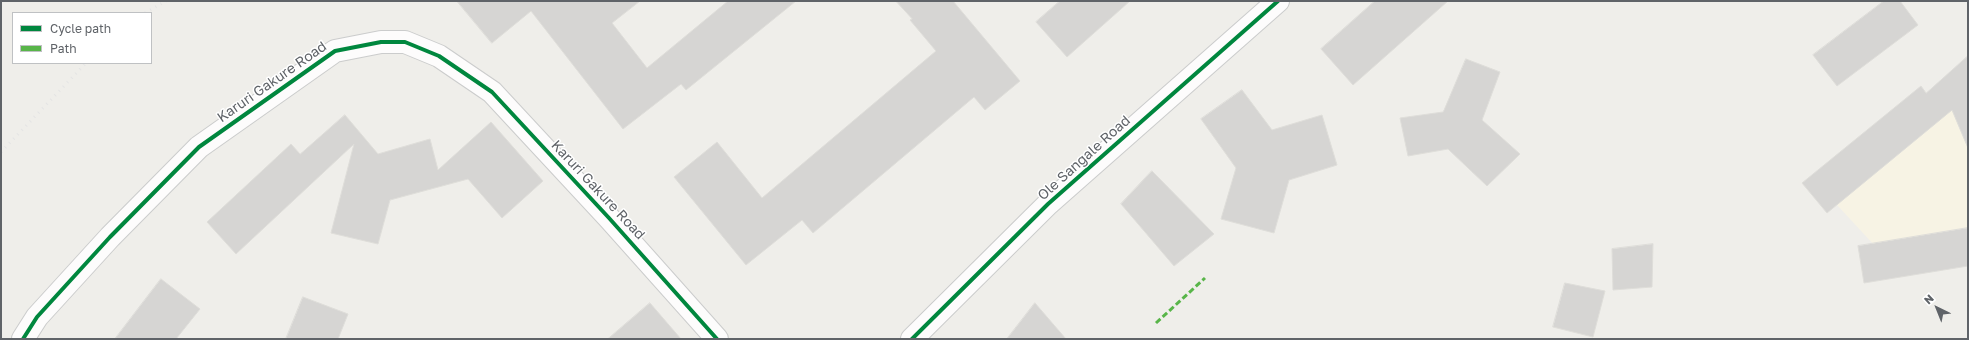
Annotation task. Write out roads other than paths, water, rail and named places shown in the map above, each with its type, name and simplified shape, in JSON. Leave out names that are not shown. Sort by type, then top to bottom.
[{"type":"street","name":"Ole Sangale Road","points":[[912,339],[1048,204],[1278,1]]},
{"type":"street","name":"Karuri Gakure Road","points":[[23,339],[37,317],[110,237],[199,147],[335,50],[382,42],[406,42],[439,56],[492,92],[610,218],[717,339]]},
{"type":"railway","points":[[147,12],[166,1]]},
{"type":"railway","points":[[1,152],[85,64]]}]
